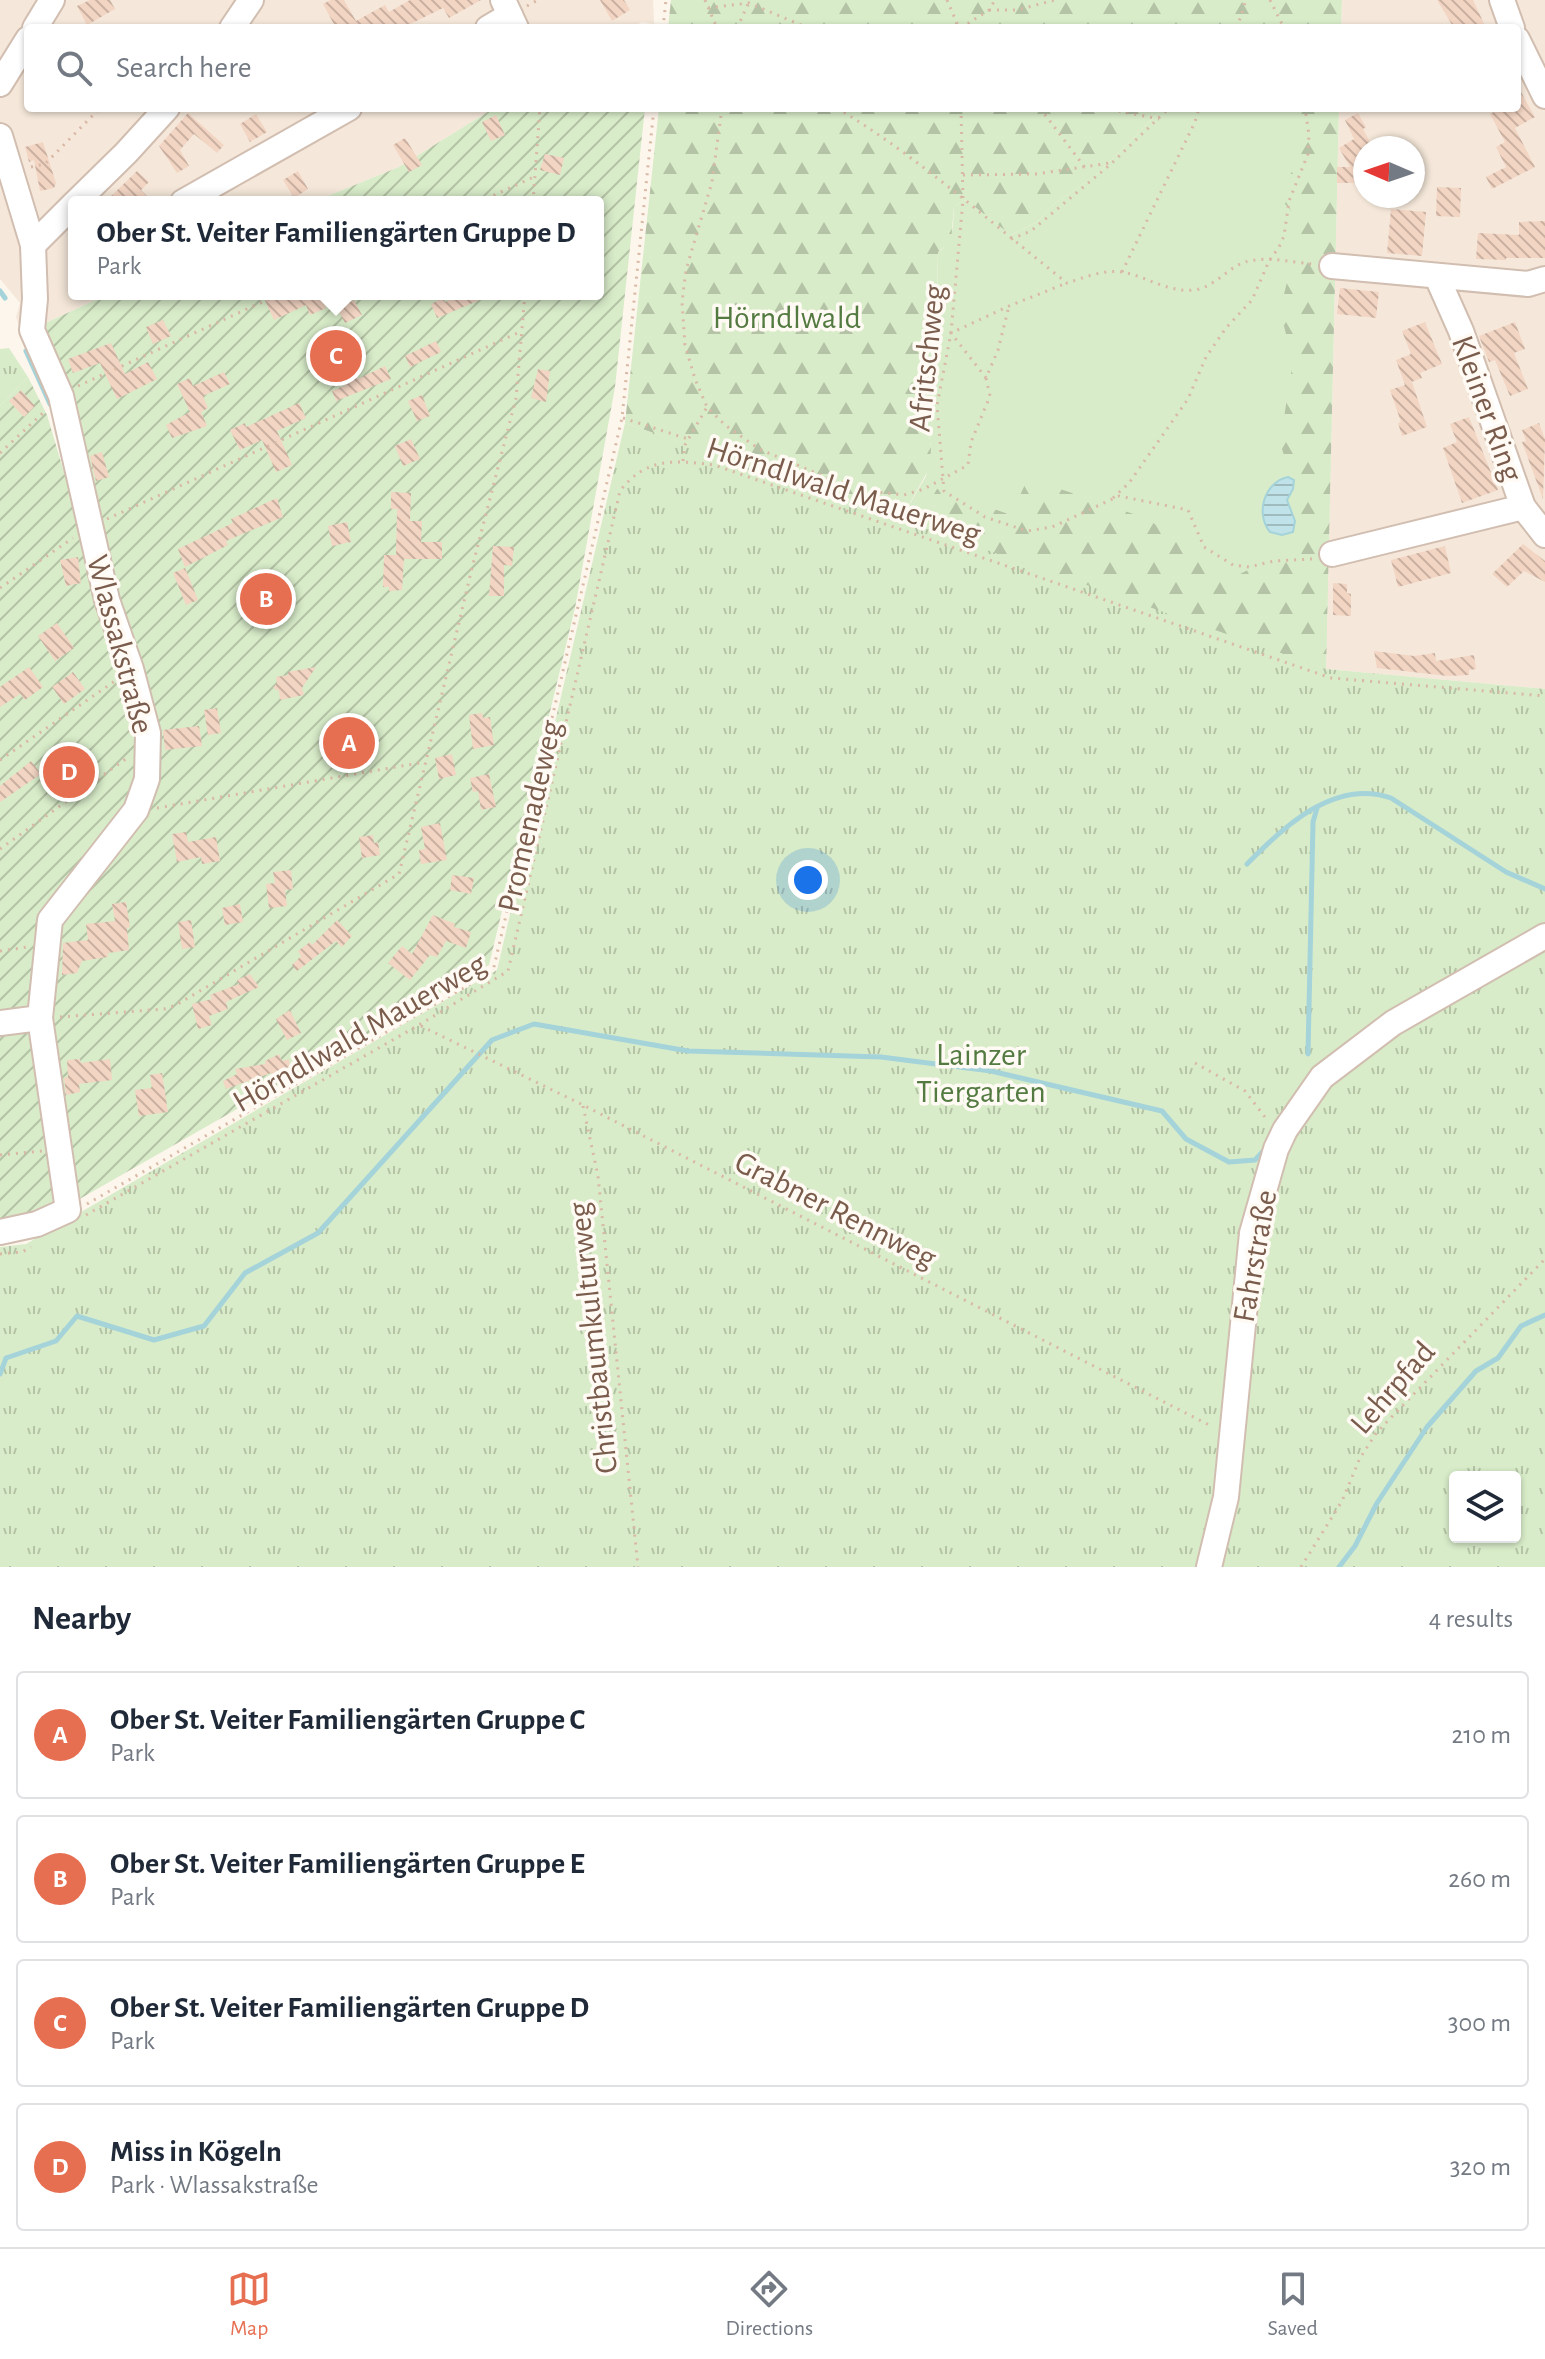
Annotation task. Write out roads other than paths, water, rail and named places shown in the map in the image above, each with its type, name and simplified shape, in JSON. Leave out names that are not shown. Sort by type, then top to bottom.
[{"type":"street","points":[[37,24],[52,0]]},
{"type":"street","points":[[1502,0],[1511,24]]},
{"type":"street","points":[[0,84],[24,45]]},
{"type":"street","points":[[1521,47],[1545,96]]},
{"type":"street","points":[[82,196],[163,112]]},
{"type":"street","points":[[192,196],[309,117],[331,112]]},
{"type":"street","name":"Wlassakstraße","points":[[0,136],[33,245],[35,299],[32,330],[61,396],[107,600],[144,714],[148,742],[147,779],[136,810],[50,920],[40,1018],[58,1148],[72,1215],[0,1232]]},
{"type":"street","points":[[33,245],[68,210]]},
{"type":"street","points":[[1332,266],[1528,284],[1545,279]]},
{"type":"street","name":"Kleiner Ring","points":[[1437,277],[1461,331],[1523,507],[1545,535]]},
{"type":"street","points":[[1332,554],[1523,507]]},
{"type":"street","name":"Fahrstraße","points":[[1209,1567],[1226,1497],[1252,1233],[1276,1149],[1285,1130],[1322,1077],[1393,1023],[1545,936]]},
{"type":"street","points":[[0,1023],[40,1018]]},
{"type":"water","points":[[1288,477],[1294,480],[1287,500],[1295,521],[1293,532],[1282,535],[1270,532],[1265,525],[1263,508],[1273,485]]},
{"type":"waterway","points":[[0,291],[5,298]]},
{"type":"waterway","points":[[26,351],[50,404]]},
{"type":"waterway","points":[[1247,864],[1277,835],[1312,810],[1330,800],[1370,794],[1391,798],[1506,872],[1545,889]]},
{"type":"waterway","points":[[1308,1054],[1313,822],[1317,808]]},
{"type":"waterway","points":[[0,1374],[6,1358],[56,1341],[77,1316],[154,1340],[204,1326],[245,1273],[318,1233],[492,1040],[534,1024],[688,1051],[881,1057],[991,1071],[1162,1111],[1186,1139],[1229,1162],[1255,1160],[1266,1148]]},
{"type":"waterway","points":[[1339,1567],[1427,1427],[1476,1371],[1498,1358],[1521,1326],[1545,1315]]},
{"type":"place","name":"Ober St. Veiter Familiengärten Gruppe D","points":[[336,356]]},
{"type":"place","name":"Ober St. Veiter Familiengärten Gruppe E","points":[[266,599]]},
{"type":"place","name":"Ober St. Veiter Familiengärten Gruppe C","points":[[349,743]]},
{"type":"place","name":"Miss in Kögeln","points":[[69,772]]},
{"type":"park label","name":"Hörndlwald","points":[[787,317]]},
{"type":"park label","name":"Lainzer Tiergarten","points":[[981,1072]]}]
